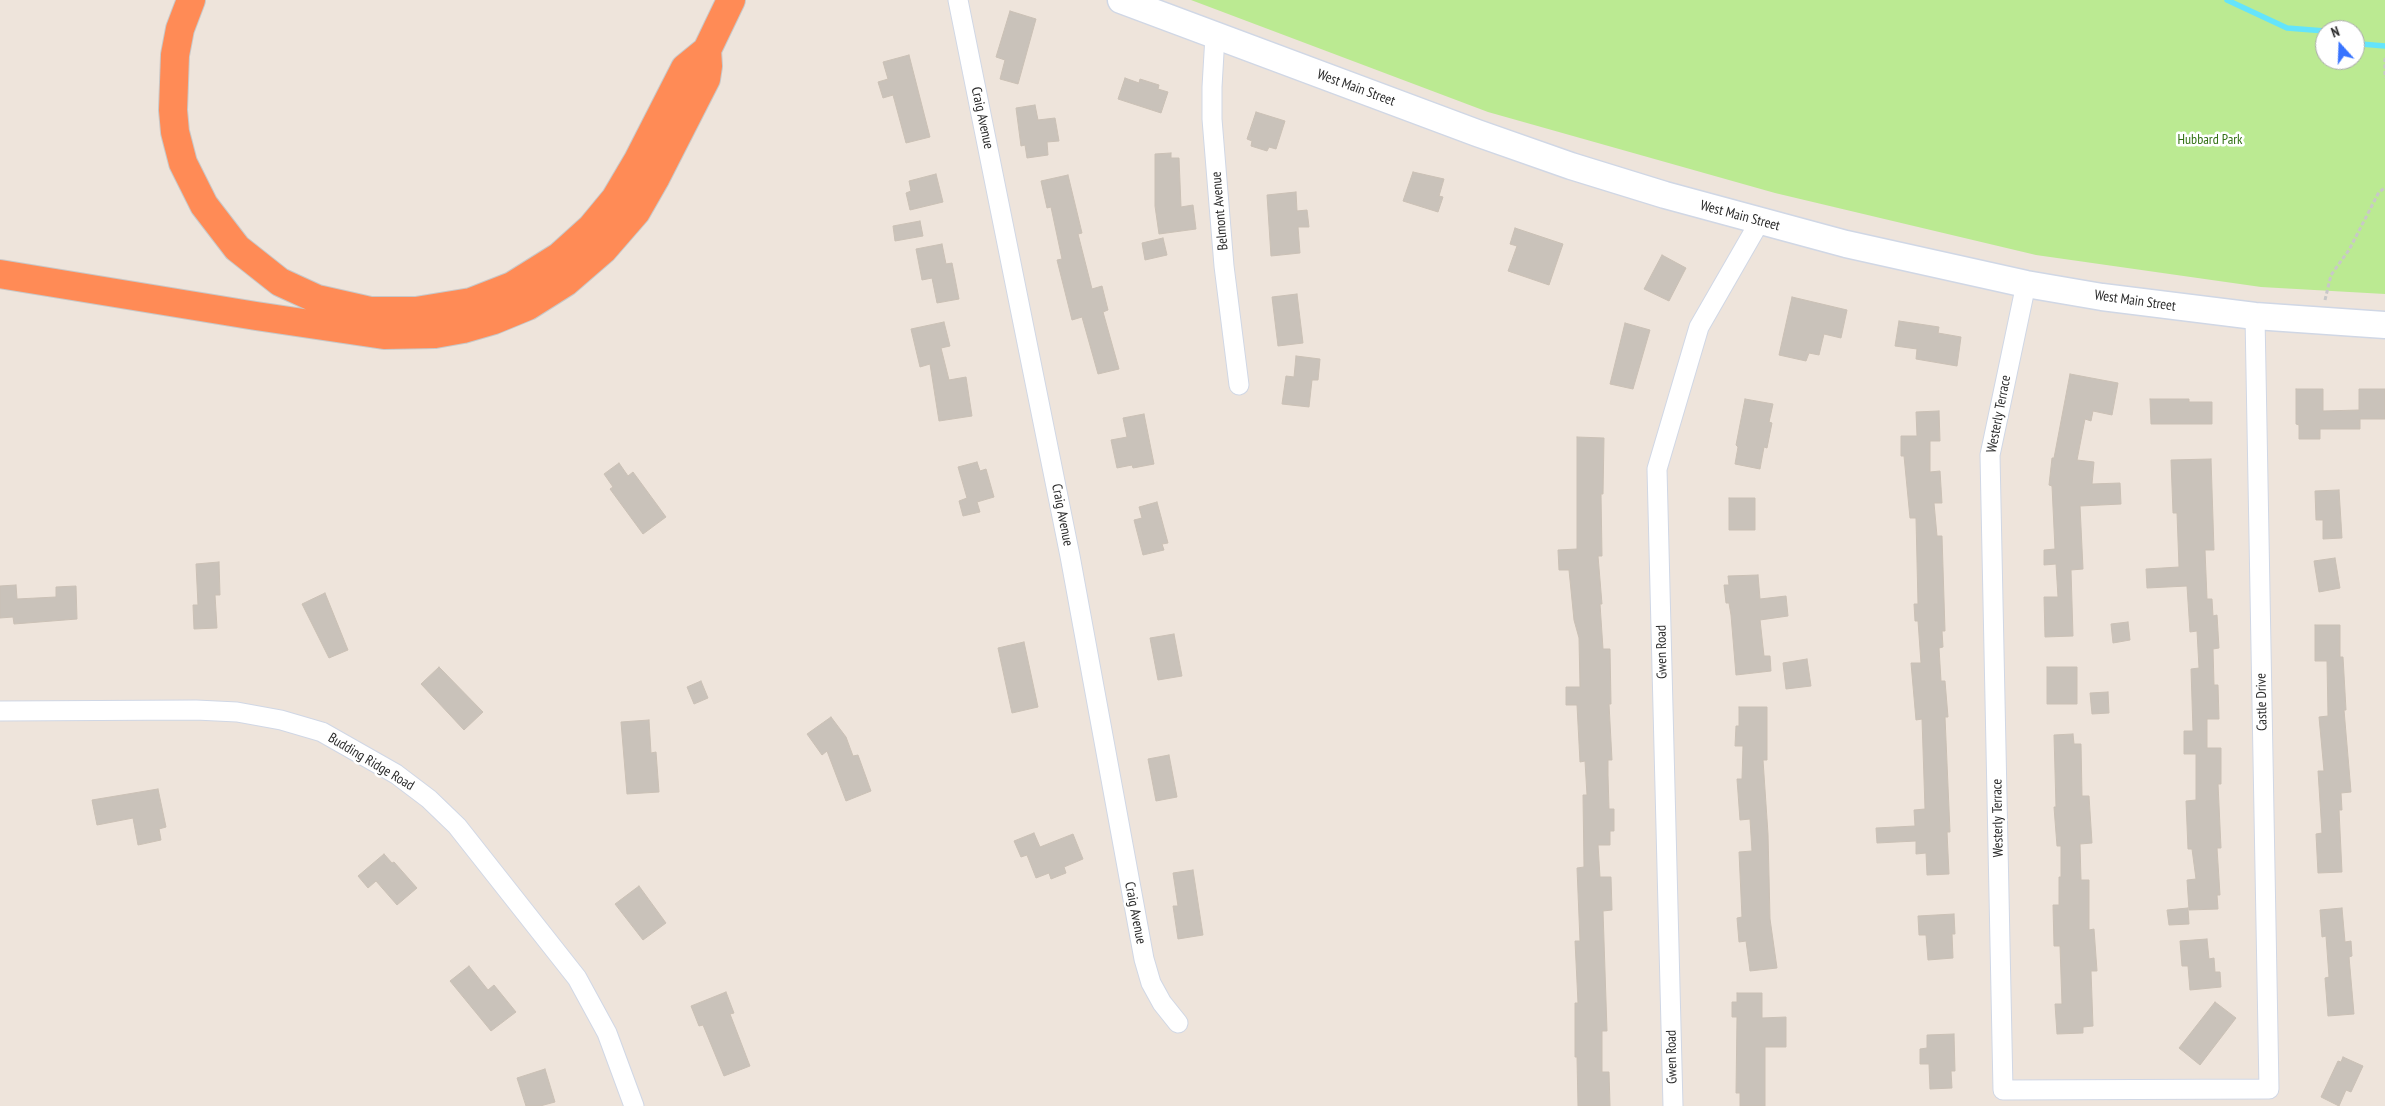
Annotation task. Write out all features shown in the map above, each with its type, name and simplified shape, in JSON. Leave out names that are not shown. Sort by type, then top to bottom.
[{"type":"highway","points":[[191,0],[180,29],[175,55],[173,110],[176,138],[183,163],[204,206],[236,248],[280,282],[317,299],[370,311],[416,311],[471,302],[512,286],[560,256],[591,228],[614,199],[638,160],[685,68],[707,50],[731,0]]},
{"type":"highway","points":[[0,274],[363,333],[419,335],[449,332],[479,325],[511,314],[553,292],[592,261],[625,225],[654,182],[706,79],[708,66],[707,50]]},
{"type":"main road","name":"West Main Street","points":[[1121,0],[1571,166],[1665,196],[1760,221],[1882,252],[2026,284],[2177,308],[2320,322],[2385,325]]},
{"type":"street","name":"Craig Avenue","points":[[958,0],[1063,518],[1144,959],[1151,983],[1162,1004],[1178,1023]]},
{"type":"street","name":"Belmont Avenue","points":[[1216,36],[1212,87],[1213,129],[1224,266],[1239,385]]},
{"type":"street","name":"Gwen Road","points":[[1673,1106],[1657,469],[1699,327],[1760,221]]},
{"type":"street","name":"Westerly Terrace","points":[[2026,284],[1990,455],[2003,1090],[2269,1089]]},
{"type":"street","name":"Castle Drive","points":[[2255,316],[2269,1089]]},
{"type":"street","name":"Budding Ridge Road","points":[[0,711],[196,710],[237,712],[281,720],[322,732],[396,774],[429,799],[457,826],[576,978],[607,1033],[634,1106]]},
{"type":"path","points":[[2385,58],[2385,78]]},
{"type":"path","points":[[2320,322],[2331,275],[2349,250],[2379,192],[2385,188]]},
{"type":"green space","name":"Hubbard Park","points":[[1191,0],[2385,0],[2385,294],[2261,287],[2036,255],[1775,193],[1488,112]]},
{"type":"building","points":[[1010,11],[1036,19],[1018,84],[1000,79],[1005,60],[996,57]]},
{"type":"building","points":[[909,55],[930,137],[906,143],[893,95],[883,98],[878,82],[888,79],[883,62]]},
{"type":"building","points":[[1125,78],[1139,83],[1140,79],[1159,85],[1158,89],[1168,92],[1161,113],[1118,99]]},
{"type":"building","points":[[1035,105],[1038,120],[1055,118],[1059,141],[1047,142],[1048,155],[1027,158],[1025,145],[1021,146],[1016,108]]},
{"type":"building","points":[[1256,112],[1285,121],[1276,149],[1269,147],[1267,151],[1251,146],[1252,141],[1247,139]]},
{"type":"building","points":[[1171,153],[1171,158],[1179,158],[1181,207],[1193,205],[1196,229],[1159,234],[1155,206],[1155,154]]},
{"type":"building","points":[[1413,172],[1444,179],[1439,196],[1443,197],[1438,212],[1403,201]]},
{"type":"building","points":[[936,174],[943,202],[910,210],[906,193],[911,191],[909,181]]},
{"type":"building","points":[[1068,175],[1082,233],[1078,234],[1092,289],[1102,286],[1108,310],[1103,312],[1119,369],[1098,374],[1082,317],[1072,320],[1057,260],[1062,259],[1051,207],[1047,208],[1041,181]]},
{"type":"building","points":[[1296,192],[1297,211],[1307,210],[1309,227],[1298,227],[1300,253],[1271,256],[1267,195]]},
{"type":"building","points":[[920,221],[923,236],[895,241],[893,226]]},
{"type":"building","points":[[1515,228],[1563,244],[1549,285],[1508,271],[1517,246],[1510,244]]},
{"type":"building","points":[[1163,238],[1167,255],[1145,260],[1142,243]]},
{"type":"building","points":[[942,244],[946,264],[952,263],[959,299],[937,303],[932,278],[922,280],[916,249]]},
{"type":"building","points":[[1662,255],[1686,268],[1669,301],[1644,289]]},
{"type":"building","points":[[1297,294],[1303,343],[1278,346],[1272,297]]},
{"type":"building","points":[[1792,297],[1847,310],[1841,338],[1824,334],[1819,355],[1809,353],[1806,361],[1779,355]]},
{"type":"building","points":[[1899,321],[1939,327],[1938,333],[1961,337],[1957,366],[1916,359],[1917,349],[1895,346]]},
{"type":"building","points":[[944,322],[950,346],[941,348],[949,380],[966,377],[972,416],[939,421],[930,364],[920,367],[911,329]]},
{"type":"building","points":[[1625,323],[1650,330],[1633,389],[1610,384]]},
{"type":"building","points":[[1296,356],[1320,359],[1318,380],[1312,380],[1309,407],[1282,404],[1286,376],[1294,377]]},
{"type":"building","points":[[2070,374],[2118,383],[2112,415],[2093,411],[2091,421],[2085,419],[2077,460],[2094,462],[2092,484],[2120,483],[2121,504],[2080,506],[2083,569],[2071,570],[2073,636],[2045,637],[2044,597],[2058,597],[2056,564],[2044,565],[2044,550],[2055,549],[2052,486],[2049,485],[2052,458],[2054,458]]},
{"type":"building","points":[[2296,389],[2323,389],[2323,411],[2359,410],[2359,389],[2385,389],[2385,419],[2360,419],[2360,429],[2320,429],[2320,439],[2299,439],[2299,425],[2296,424]]},
{"type":"building","points":[[1745,399],[1773,404],[1769,422],[1772,423],[1767,448],[1764,447],[1760,469],[1735,464],[1738,447],[1736,445]]},
{"type":"building","points":[[2150,399],[2189,399],[2189,402],[2212,402],[2212,424],[2151,424]]},
{"type":"building","points":[[1939,411],[1940,441],[1930,441],[1930,472],[1940,471],[1942,503],[1934,503],[1937,536],[1942,536],[1945,631],[1942,631],[1943,647],[1939,648],[1941,681],[1945,681],[1948,717],[1945,717],[1950,832],[1947,832],[1949,874],[1927,875],[1926,853],[1916,854],[1916,841],[1877,843],[1876,828],[1915,826],[1914,810],[1925,809],[1922,719],[1916,720],[1911,663],[1921,663],[1918,621],[1915,621],[1914,604],[1918,604],[1916,518],[1910,518],[1904,456],[1901,456],[1901,436],[1917,436],[1916,412]]},
{"type":"building","points":[[1144,414],[1154,464],[1133,468],[1132,465],[1117,468],[1111,440],[1127,437],[1123,418]]},
{"type":"building","points":[[1577,437],[1604,438],[1603,494],[1601,494],[1602,556],[1598,556],[1603,649],[1610,649],[1611,704],[1609,704],[1612,760],[1608,760],[1608,775],[1609,809],[1614,809],[1614,831],[1610,831],[1610,845],[1598,845],[1600,877],[1611,877],[1612,910],[1603,911],[1607,1031],[1602,1031],[1602,1072],[1609,1072],[1610,1106],[1578,1106],[1577,1057],[1575,1057],[1575,1003],[1578,1003],[1575,941],[1580,941],[1577,868],[1584,867],[1583,795],[1587,795],[1585,761],[1580,762],[1577,705],[1566,705],[1566,687],[1580,687],[1579,638],[1574,620],[1569,570],[1559,570],[1558,550],[1577,549]]},
{"type":"building","points":[[2211,459],[2214,550],[2205,550],[2207,599],[2212,599],[2213,616],[2217,615],[2219,648],[2213,649],[2214,685],[2218,685],[2219,719],[2207,719],[2207,748],[2221,748],[2221,784],[2218,784],[2221,848],[2217,848],[2220,895],[2217,895],[2218,909],[2189,910],[2187,880],[2196,879],[2192,849],[2188,849],[2186,801],[2196,800],[2196,754],[2184,754],[2184,731],[2193,731],[2191,669],[2199,668],[2197,631],[2190,632],[2187,586],[2147,588],[2146,569],[2179,567],[2177,513],[2173,513],[2171,460]]},
{"type":"building","points":[[977,462],[980,471],[986,469],[994,497],[977,502],[980,512],[963,516],[959,501],[967,498],[958,467]]},
{"type":"building","points":[[619,463],[628,476],[633,472],[666,517],[643,534],[610,489],[613,487],[604,474]]},
{"type":"building","points":[[2339,490],[2342,538],[2323,539],[2323,520],[2316,520],[2315,491]]},
{"type":"building","points":[[1729,498],[1755,498],[1755,530],[1729,530]]},
{"type":"building","points":[[1157,502],[1168,543],[1162,544],[1164,550],[1143,555],[1134,520],[1142,518],[1139,507]]},
{"type":"building","points":[[2335,558],[2340,588],[2319,592],[2314,561]]},
{"type":"building","points":[[219,562],[220,595],[215,595],[217,628],[194,629],[193,605],[198,605],[196,564]]},
{"type":"building","points":[[1758,575],[1760,599],[1786,596],[1788,616],[1760,620],[1764,656],[1770,656],[1771,671],[1736,675],[1731,615],[1729,603],[1726,603],[1724,585],[1729,585],[1728,576]]},
{"type":"building","points":[[16,585],[17,599],[56,597],[56,587],[76,586],[77,619],[14,624],[13,617],[0,618],[0,586]]},
{"type":"building","points":[[325,593],[348,650],[329,658],[302,604]]},
{"type":"building","points":[[2128,622],[2130,640],[2113,643],[2111,624]]},
{"type":"building","points":[[2315,625],[2340,625],[2340,657],[2343,657],[2346,710],[2344,710],[2351,792],[2341,793],[2342,810],[2339,810],[2342,872],[2318,873],[2316,834],[2322,833],[2318,771],[2324,771],[2319,717],[2328,716],[2327,661],[2315,661]]},
{"type":"building","points":[[1174,634],[1182,676],[1158,680],[1150,638]]},
{"type":"building","points":[[1024,642],[1038,707],[1012,713],[998,648]]},
{"type":"building","points":[[1807,659],[1811,686],[1786,689],[1783,663]]},
{"type":"building","points":[[439,667],[483,712],[464,730],[421,684]]},
{"type":"building","points":[[2047,667],[2077,667],[2077,704],[2047,704]]},
{"type":"building","points":[[701,681],[708,698],[694,704],[687,687]]},
{"type":"building","points":[[2108,692],[2109,713],[2092,714],[2090,693]]},
{"type":"building","points":[[1739,707],[1767,707],[1767,760],[1763,760],[1768,834],[1770,919],[1777,968],[1750,971],[1746,941],[1739,942],[1737,918],[1742,917],[1739,852],[1752,851],[1750,819],[1740,820],[1737,779],[1742,779],[1743,746],[1735,746],[1736,726],[1739,726]]},
{"type":"building","points":[[831,717],[846,737],[853,756],[858,755],[871,791],[846,801],[827,751],[822,755],[807,734]]},
{"type":"building","points":[[649,720],[651,753],[656,752],[659,792],[627,794],[621,722]]},
{"type":"building","points":[[2073,734],[2074,744],[2081,744],[2082,796],[2089,796],[2092,843],[2080,844],[2081,880],[2089,880],[2089,930],[2094,929],[2097,971],[2091,971],[2093,1026],[2083,1027],[2083,1033],[2057,1034],[2055,1004],[2062,1004],[2060,946],[2054,946],[2053,905],[2059,905],[2061,846],[2057,846],[2054,807],[2056,807],[2054,735]]},
{"type":"building","points":[[1169,755],[1177,797],[1156,801],[1148,759]]},
{"type":"building","points":[[158,789],[166,827],[159,829],[161,840],[138,845],[133,818],[97,825],[92,800]]},
{"type":"building","points":[[1034,833],[1040,847],[1073,834],[1083,859],[1064,867],[1066,873],[1051,879],[1049,873],[1036,878],[1027,855],[1021,857],[1014,841]]},
{"type":"building","points":[[384,854],[392,863],[394,862],[417,888],[397,905],[376,881],[368,888],[358,876]]},
{"type":"building","points":[[1193,870],[1203,935],[1178,939],[1173,906],[1178,906],[1173,873]]},
{"type":"building","points":[[639,886],[666,923],[643,940],[615,904]]},
{"type":"building","points":[[2188,908],[2189,924],[2169,925],[2167,910]]},
{"type":"building","points":[[2342,908],[2345,942],[2351,941],[2352,956],[2349,957],[2354,1014],[2328,1016],[2325,978],[2329,977],[2326,936],[2322,937],[2320,910]]},
{"type":"building","points":[[1954,914],[1955,934],[1952,934],[1953,958],[1928,960],[1926,935],[1919,935],[1918,916]]},
{"type":"building","points":[[2207,939],[2209,959],[2214,958],[2215,972],[2220,972],[2221,987],[2190,990],[2188,966],[2182,966],[2180,941]]},
{"type":"building","points":[[469,966],[488,990],[494,985],[516,1012],[491,1031],[450,981]]},
{"type":"building","points":[[726,992],[734,1013],[730,1014],[750,1066],[724,1076],[703,1025],[699,1026],[691,1006]]},
{"type":"building","points":[[1737,993],[1762,993],[1762,1018],[1786,1017],[1786,1047],[1765,1047],[1765,1106],[1740,1106],[1740,1093],[1736,1093],[1737,1017],[1732,1017],[1732,1002],[1737,1002]]},
{"type":"building","points":[[2215,1002],[2236,1018],[2200,1065],[2179,1048]]},
{"type":"building","points":[[1954,1034],[1955,1071],[1951,1071],[1952,1088],[1930,1089],[1929,1064],[1920,1064],[1920,1049],[1927,1048],[1927,1035]]},
{"type":"building","points":[[2343,1057],[2363,1066],[2351,1092],[2346,1090],[2339,1106],[2321,1097],[2338,1061],[2341,1062]]},
{"type":"building","points":[[545,1069],[555,1102],[540,1106],[526,1106],[517,1078]]},
{"type":"waterway","points":[[2227,0],[2287,28],[2315,30]]},
{"type":"waterway","points":[[2365,44],[2385,46]]}]
